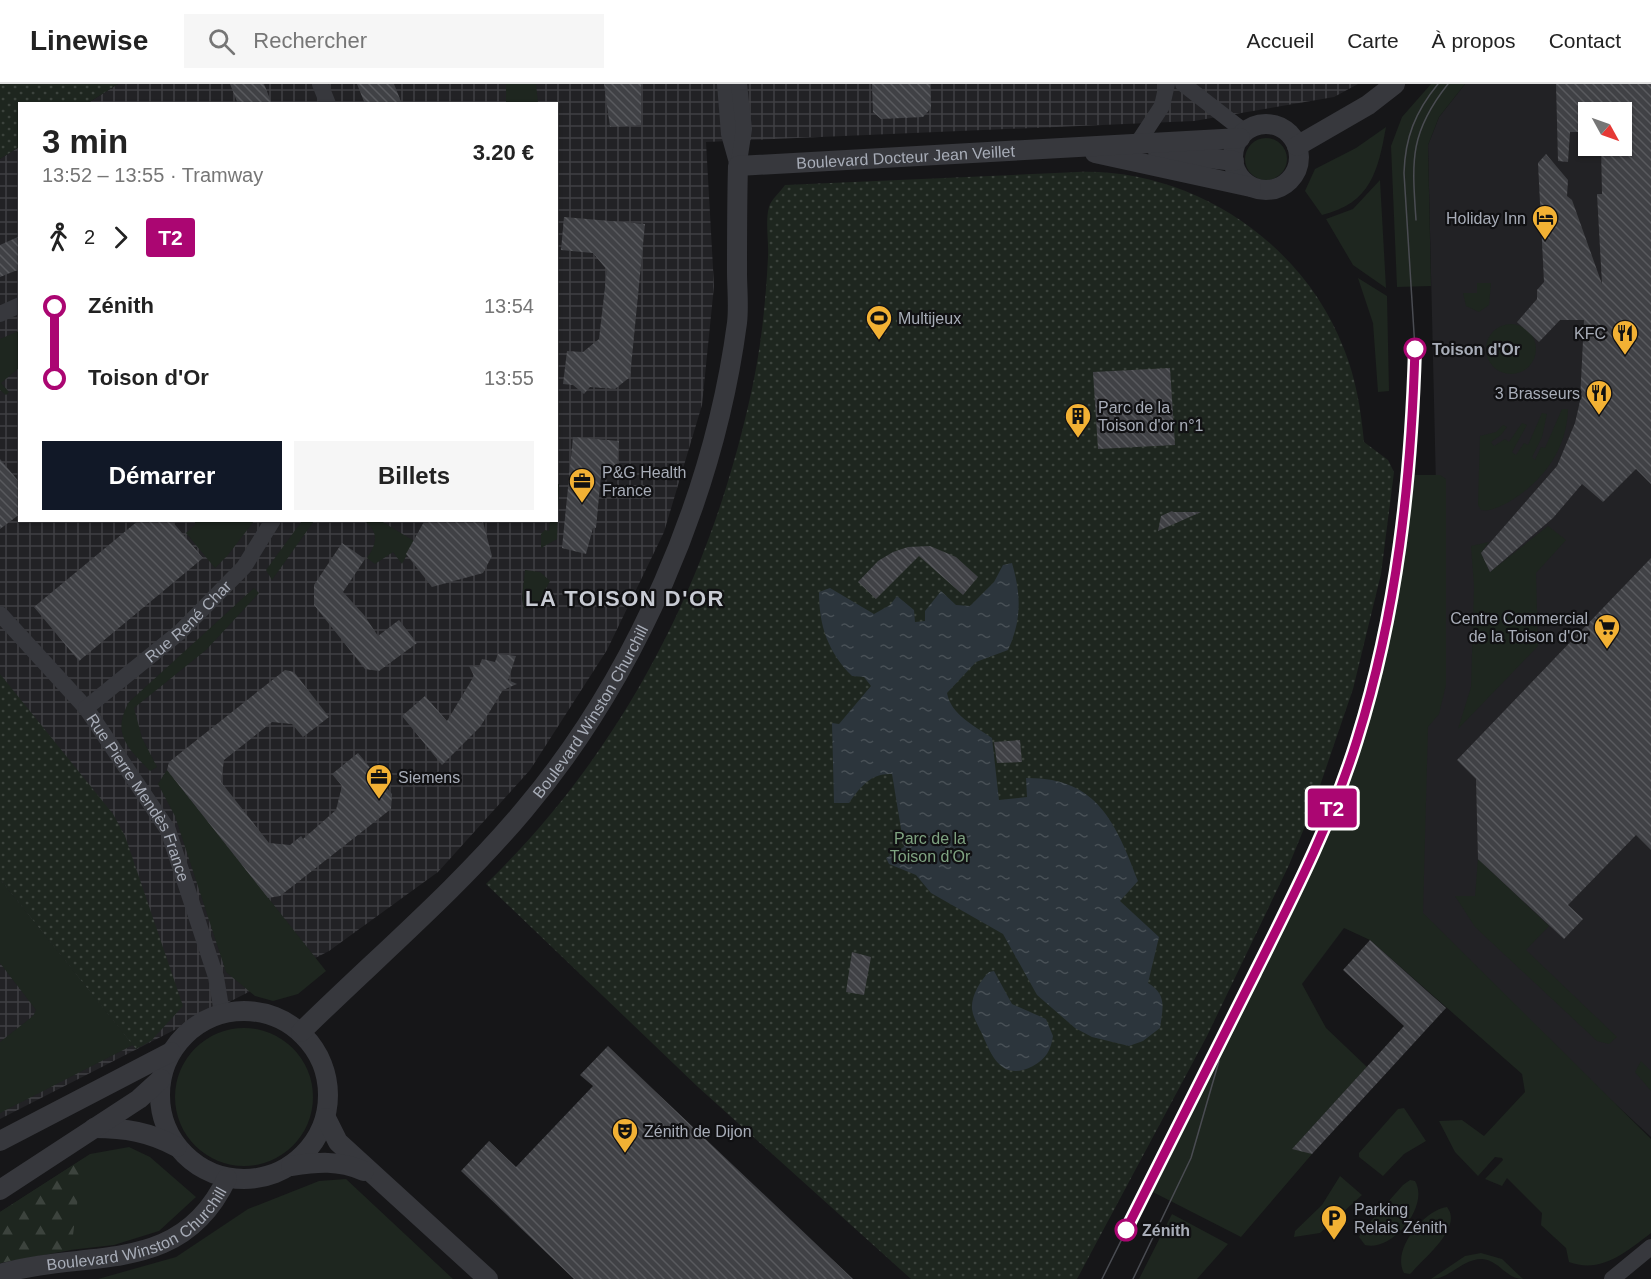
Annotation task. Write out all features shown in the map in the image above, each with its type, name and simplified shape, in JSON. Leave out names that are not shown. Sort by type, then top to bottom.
[{"type":"street","points":[[320,84],[327,102]]},
{"type":"street","name":"Boulevard Winston Churchill","points":[[725,84],[729,134],[738,166]]},
{"type":"street","name":"Boulevard Winston Churchill","points":[[301,1032],[480,858],[523,811],[562,763],[643,627],[687,524],[718,418],[737,321],[738,166],[744,129],[739,84]]},
{"type":"street","points":[[1137,144],[1162,106],[1167,84]]},
{"type":"street","points":[[1183,84],[1243,135]]},
{"type":"street","points":[[1297,146],[1368,105],[1395,84]]},
{"type":"street","points":[[1275,125],[1284,130],[1297,146],[1298,168],[1293,177],[1274,190],[1253,188],[1240,177],[1234,161],[1234,153],[1243,135],[1254,127],[1275,125]]},
{"type":"street","name":"Boulevard Docteur Jean Veillet","points":[[738,166],[1111,146],[1243,135]]},
{"type":"street","name":"Boulevard Docteur Jean Veillet","points":[[1111,146],[1234,161]]},
{"type":"street","name":"Boulevard Docteur Jean Veillet","points":[[1073,148],[1253,188]]},
{"type":"street","points":[[0,314],[18,306]]},
{"type":"street","name":"Rue René Char","points":[[86,708],[180,632],[244,567],[272,522]]},
{"type":"street","name":"Rue Pierre Mendès France","points":[[0,614],[86,708],[168,830],[216,976],[222,1013]]},
{"type":"street","points":[[0,1141],[171,1052],[193,1028],[222,1013],[250,1011],[277,1017],[301,1032],[317,1053],[327,1077],[326,1118],[320,1135],[309,1150],[291,1166],[268,1177],[243,1180],[227,1178],[196,1165],[177,1147],[165,1125],[160,1104],[161,1079],[171,1052]]},
{"type":"street","points":[[0,1190],[139,1099],[161,1079]]},
{"type":"street","points":[[326,1118],[338,1142],[488,1279]]},
{"type":"street","points":[[94,1128],[139,1131],[177,1147]]},
{"type":"street","points":[[291,1166],[323,1161],[344,1163],[375,1176]]},
{"type":"street","name":"Boulevard Winston Churchill","points":[[0,1274],[57,1262],[134,1254],[157,1247],[190,1228],[204,1215],[218,1197],[227,1178]]},
{"type":"street","points":[[1612,1279],[1651,1247]]},
{"type":"shaded area","points":[[118,84],[1358,84],[1334,97],[1194,121],[706,142],[714,286],[702,405],[664,532],[607,650],[530,770],[438,872],[329,951],[0,1119],[0,159],[18,148],[18,522],[558,522],[558,102],[90,102]]},
{"type":"shaded area","points":[[1465,84],[1651,84],[1651,1137],[1405,909],[1436,487],[1428,145],[1439,117]]},
{"type":"green space","points":[[0,84],[118,84],[90,102],[18,102],[18,148],[0,159]]},
{"type":"green space","points":[[506,84],[536,84],[538,102],[506,102]]},
{"type":"green space","points":[[1431,84],[1465,84],[1439,117],[1428,145],[1431,286],[1397,287],[1391,146],[1402,117]]},
{"type":"green space","points":[[1386,127],[1380,158],[1362,193],[1338,210],[1322,215],[1305,191],[1315,169],[1356,148]]},
{"type":"green space","points":[[1266,138],[1281,144],[1287,159],[1281,174],[1266,180],[1251,174],[1245,159],[1251,144]]},
{"type":"green space","name":"Parc de la Toison d'Or","points":[[1077,172],[1120,174],[1161,183],[1201,198],[1238,219],[1272,245],[1301,276],[1325,311],[1344,349],[1357,395],[1364,442],[1388,460],[1394,472],[1381,574],[1353,689],[1312,809],[1289,865],[1207,1036],[1077,1279],[911,1279],[698,1087],[486,884],[536,831],[582,774],[622,715],[658,652],[689,587],[716,520],[737,450],[754,379],[765,303],[768,213],[772,202],[785,185]]},
{"type":"green space","points":[[1380,180],[1386,288],[1353,265],[1326,219],[1353,209]]},
{"type":"green space","points":[[1358,278],[1387,296],[1389,391],[1378,392],[1373,323]]},
{"type":"green space","points":[[1477,283],[1491,283],[1489,305],[1479,312],[1466,306],[1463,293],[1477,293]]},
{"type":"green space","points":[[1506,324],[1516,324],[1529,331],[1536,344],[1536,354],[1529,367],[1516,374],[1506,374],[1497,370],[1490,363],[1486,354],[1486,344],[1490,335],[1497,328]]},
{"type":"green space","points":[[18,331],[18,369],[1,383],[9,392],[6,395],[0,390],[0,339]]},
{"type":"green space","points":[[1562,409],[1568,409],[1567,424],[1550,464],[1520,495],[1497,508],[1481,510],[1478,505],[1480,436],[1496,432],[1503,425],[1507,427],[1491,442],[1494,446],[1505,439],[1509,442],[1522,423],[1527,425],[1512,452],[1516,455],[1524,443],[1528,445],[1542,413],[1547,414],[1542,437],[1532,457],[1535,460],[1541,447],[1545,448]]},
{"type":"green space","points":[[1405,475],[1440,475],[1446,479],[1446,685],[1439,714],[1428,727],[1423,913],[1651,1139],[1651,1233],[1623,1254],[1602,1263],[1581,1265],[1569,1262],[1566,1248],[1541,1225],[1542,1213],[1507,1178],[1502,1186],[1485,1179],[1503,1160],[1502,1158],[1495,1157],[1478,1176],[1455,1152],[1439,1121],[1462,1120],[1484,1136],[1525,1092],[1522,1074],[1370,940],[1344,928],[1302,984],[1326,1028],[1367,1067],[1294,1147],[1312,1154],[1241,1237],[1143,1187],[1294,885],[1345,759],[1366,695],[1379,641]]},
{"type":"green space","points":[[195,522],[253,522],[215,568],[186,533],[196,524]]},
{"type":"green space","points":[[301,522],[313,522],[272,580],[266,570]]},
{"type":"green space","points":[[366,522],[383,522],[414,541],[402,564],[393,552],[375,564],[367,558],[373,548],[375,538],[370,525]]},
{"type":"green space","points":[[550,522],[558,522],[557,539],[541,548],[541,534],[545,530],[549,531]]},
{"type":"green space","points":[[1548,526],[1566,540],[1536,573],[1538,646],[1458,729],[1471,687],[1474,586],[1471,546],[1489,542],[1481,553],[1490,572]]},
{"type":"green space","points":[[525,570],[540,572],[550,581],[536,607],[524,609],[522,598]]},
{"type":"green space","points":[[254,588],[259,593],[206,650],[134,708],[142,738],[157,767],[150,771],[124,740],[122,723],[129,702]]},
{"type":"green space","points":[[0,674],[113,814],[125,836],[183,1006],[151,1041],[136,1049],[0,879]]},
{"type":"green space","points":[[167,770],[326,971],[298,994],[273,1001],[255,996],[226,972],[175,816],[158,784]]},
{"type":"green space","points":[[1478,859],[1549,926],[1526,950],[1617,1037],[1609,1044],[1597,1041],[1475,927],[1455,896],[1475,896]]},
{"type":"green space","points":[[0,879],[133,1045],[0,1113],[0,1042],[33,1016],[36,1010],[0,963]]},
{"type":"green space","points":[[244,1028],[271,1033],[283,1039],[293,1048],[302,1058],[308,1070],[313,1097],[308,1124],[302,1136],[293,1146],[283,1155],[271,1161],[244,1166],[217,1161],[205,1155],[195,1146],[186,1136],[180,1124],[175,1097],[180,1070],[186,1058],[195,1048],[205,1039],[217,1033]]},
{"type":"green space","points":[[1641,1061],[1651,1071],[1651,1091],[1635,1072]]},
{"type":"green space","points":[[1404,1108],[1426,1141],[1404,1154],[1383,1176],[1359,1157],[1359,1153],[1398,1109]]},
{"type":"green space","points":[[129,1147],[150,1157],[196,1197],[159,1231],[114,1245],[44,1253],[0,1263],[0,1212],[90,1154]]},
{"type":"green space","points":[[83,1159],[71,1250],[0,1263],[0,1212]]},
{"type":"green space","points":[[1340,1176],[1362,1195],[1320,1233],[1294,1237],[1295,1231],[1322,1205]]},
{"type":"green space","points":[[346,1179],[453,1279],[98,1279],[176,1257],[248,1209],[319,1181]]},
{"type":"green space","points":[[1410,1180],[1415,1181],[1418,1191],[1417,1203],[1406,1225],[1386,1241],[1376,1245],[1365,1245],[1359,1237],[1362,1231]]},
{"type":"green space","points":[[1447,1207],[1451,1215],[1447,1232],[1410,1274],[1404,1273],[1401,1264],[1402,1253],[1412,1232],[1429,1215]]},
{"type":"green space","points":[[1172,1214],[1228,1244],[1197,1279],[1139,1279]]},
{"type":"green space","points":[[1481,1253],[1502,1259],[1523,1279],[1512,1276],[1488,1260],[1482,1259],[1468,1262],[1444,1276],[1431,1279],[1465,1256]]},
{"type":"water","points":[[1012,563],[1019,607],[1016,628],[1008,650],[976,662],[947,693],[953,708],[959,714],[992,738],[999,800],[1027,797],[1026,778],[1050,780],[1070,786],[1087,795],[1100,807],[1121,840],[1138,881],[1120,901],[1159,937],[1148,983],[1161,997],[1163,1008],[1160,1028],[1143,1041],[1129,1046],[1092,1037],[1075,1028],[1037,995],[1003,934],[931,893],[916,875],[889,864],[886,858],[904,847],[892,774],[872,778],[849,803],[834,803],[832,723],[839,724],[871,686],[864,677],[852,676],[831,648],[823,627],[819,592],[830,588],[874,614],[890,605],[897,596],[914,610],[915,622],[925,621],[925,611],[941,591],[956,605],[970,606],[994,582],[1003,565]]},
{"type":"water","points":[[994,971],[1012,1004],[1046,1019],[1053,1036],[1045,1057],[1023,1070],[1014,1071],[1001,1066],[991,1053],[974,1016],[972,1004],[977,989],[989,972]]},
{"type":"building","points":[[230,84],[264,84],[271,102],[237,102]]},
{"type":"building","points":[[357,84],[394,84],[401,102],[364,102]]},
{"type":"building","points":[[604,84],[641,84],[641,125],[610,127]]},
{"type":"building","points":[[872,84],[930,84],[931,108],[923,117],[881,119],[873,112]]},
{"type":"building","points":[[1556,84],[1651,84],[1651,484],[1636,469],[1603,502],[1582,484],[1553,518],[1490,572],[1481,553],[1557,466],[1575,423],[1580,401],[1584,320],[1560,320],[1539,342],[1517,322],[1537,299],[1537,290],[1544,282],[1538,163],[1546,154],[1568,180],[1567,196],[1572,200],[1602,284],[1597,194],[1602,194],[1601,156],[1632,156],[1632,102],[1578,102],[1578,132],[1570,132],[1568,162],[1558,161]]},
{"type":"building","points":[[564,217],[645,224],[630,377],[615,389],[590,387],[584,394],[573,385],[563,384],[567,351],[583,352],[599,339],[607,270],[593,253],[561,250]]},
{"type":"building","points":[[18,237],[18,270],[0,277],[0,245]]},
{"type":"building","points":[[1170,368],[1175,445],[1098,449],[1093,372]]},
{"type":"building","name":"P&G Health France","points":[[573,437],[619,441],[617,467],[602,465],[596,528],[593,528],[586,554],[562,548]]},
{"type":"building","points":[[0,459],[18,481],[18,516],[0,529]]},
{"type":"building","points":[[1172,511],[1201,512],[1158,531],[1161,516]]},
{"type":"building","points":[[137,522],[173,522],[203,558],[79,661],[34,607]]},
{"type":"building","points":[[424,522],[483,522],[492,556],[483,573],[432,587],[406,554]]},
{"type":"building","points":[[342,543],[365,559],[343,592],[364,615],[378,636],[399,620],[417,643],[379,671],[365,669],[314,605],[314,585]]},
{"type":"building","points":[[930,546],[956,557],[978,577],[963,595],[919,556],[876,599],[858,582],[878,561],[893,552],[908,547]]},
{"type":"building","name":"Centre Commercial de la Toison d'Or","points":[[1651,558],[1651,850],[1636,835],[1568,905],[1583,919],[1564,939],[1478,859],[1476,779],[1457,760]]},
{"type":"building","points":[[498,654],[516,656],[508,680],[517,684],[503,690],[480,727],[442,765],[402,716],[425,696],[447,721],[474,676],[469,666],[479,667],[482,659],[495,662]]},
{"type":"building","points":[[285,670],[294,672],[329,717],[303,737],[292,724],[272,722],[224,760],[221,782],[269,843],[290,845],[301,836],[303,839],[336,810],[342,786],[332,774],[358,753],[392,794],[391,809],[280,896],[268,898],[167,770],[169,762]]},
{"type":"building","points":[[1020,740],[1022,762],[997,763],[994,742]]},
{"type":"building","points":[[1370,940],[1446,1008],[1312,1154],[1292,1149],[1404,1026],[1343,970]]},
{"type":"building","points":[[852,952],[871,957],[864,995],[846,992]]},
{"type":"building","name":"Zénith de Dijon","points":[[608,1046],[853,1279],[574,1279],[461,1171],[489,1141],[516,1167],[593,1086],[580,1075]]},
{"type":"tram line","points":[[1102,1279],[1307,867],[1357,741],[1373,684],[1398,566],[1412,432],[1415,349],[1404,173],[1406,148],[1417,115],[1438,84]]},
{"type":"tram line","points":[[1416,220],[1414,181],[1416,148],[1426,118],[1448,84]]},
{"type":"tram line","name":"T2","points":[[1126,1230],[1307,867],[1357,741],[1388,622],[1398,566],[1410,463],[1415,349]]},
{"type":"tram line","points":[[1133,1279],[1191,1158],[1219,1061]]},
{"type":"place","name":"Holiday Inn","points":[[1545,241]]},
{"type":"place","name":"Multijeux","points":[[879,341]]},
{"type":"place","name":"Toison d'Or","points":[[1415,349]]},
{"type":"place","name":"KFC","points":[[1625,356]]},
{"type":"place","name":"3 Brasseurs","points":[[1599,416]]},
{"type":"place","name":"Parc de la Toison d'or n°1","points":[[1078,439]]},
{"type":"place","name":"P&G Health France","points":[[582,504]]},
{"type":"place","name":"Centre Commercial de la Toison d'Or","points":[[1607,650]]},
{"type":"place","name":"Siemens","points":[[379,800]]},
{"type":"place","name":"Zénith de Dijon","points":[[625,1154]]},
{"type":"place","name":"Zénith","points":[[1126,1230]]},
{"type":"place","name":"Parking Relais Zénith","points":[[1334,1241]]},
{"type":"district","name":"LA TOISON D'OR","points":[[625,598]]}]
